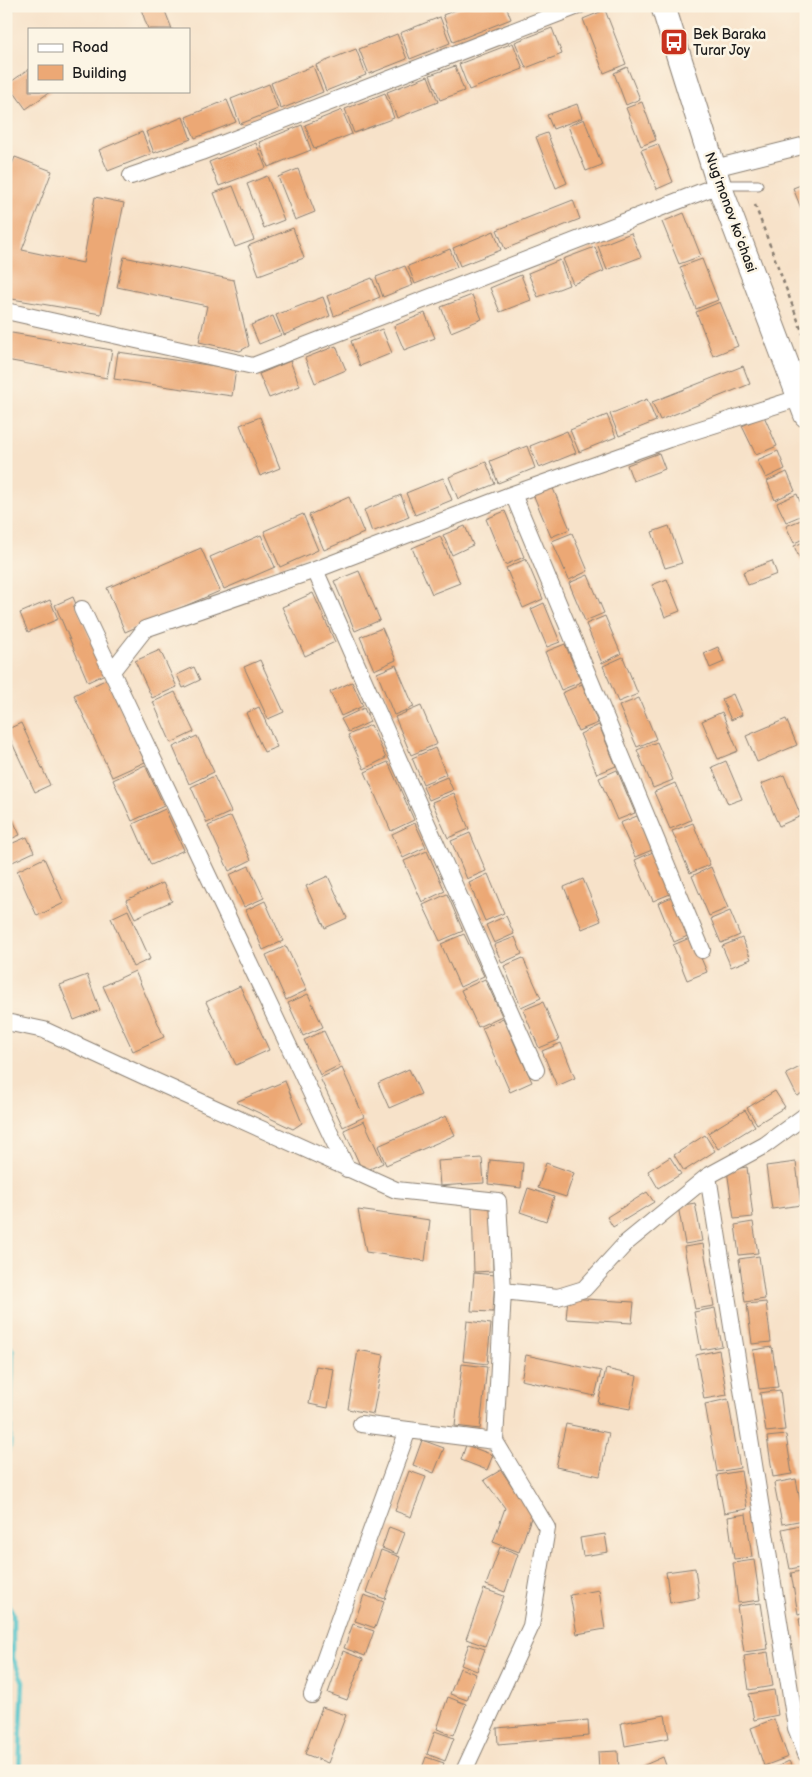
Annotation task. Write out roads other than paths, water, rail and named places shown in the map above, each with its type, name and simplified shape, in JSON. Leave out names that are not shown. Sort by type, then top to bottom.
[{"type":"main road","name":"Nugʻmonov koʻchasi","points":[[663,6],[717,177],[802,407]]},
{"type":"street","points":[[131,176],[201,152],[578,6]]},
{"type":"street","points":[[6,312],[254,366],[717,177],[806,145]]},
{"type":"street","points":[[112,671],[145,629],[315,570],[513,494],[669,439],[802,407]]},
{"type":"street","points":[[513,494],[702,950]]},
{"type":"street","points":[[315,570],[536,1070]]},
{"type":"street","points":[[82,609],[347,1169]]},
{"type":"street","points":[[6,1022],[44,1030],[396,1190],[498,1201],[503,1291],[495,1440],[546,1528],[531,1626],[464,1771]]},
{"type":"street","points":[[503,1291],[558,1297],[584,1288],[626,1242],[708,1176],[764,1145],[806,1115]]},
{"type":"street","points":[[708,1176],[806,1754]]},
{"type":"street","points":[[361,1424],[495,1440]]},
{"type":"street","points":[[312,1695],[408,1430]]},
{"type":"lane","points":[[717,177],[758,185]]},
{"type":"waterway","points":[[6,1340],[13,1351],[10,1446],[6,1456]]},
{"type":"waterway","points":[[6,1600],[13,1613],[13,1658],[23,1682],[19,1771]]},
{"type":"place","name":"Bek Baraka Turar Joy","points":[[674,42]]}]
